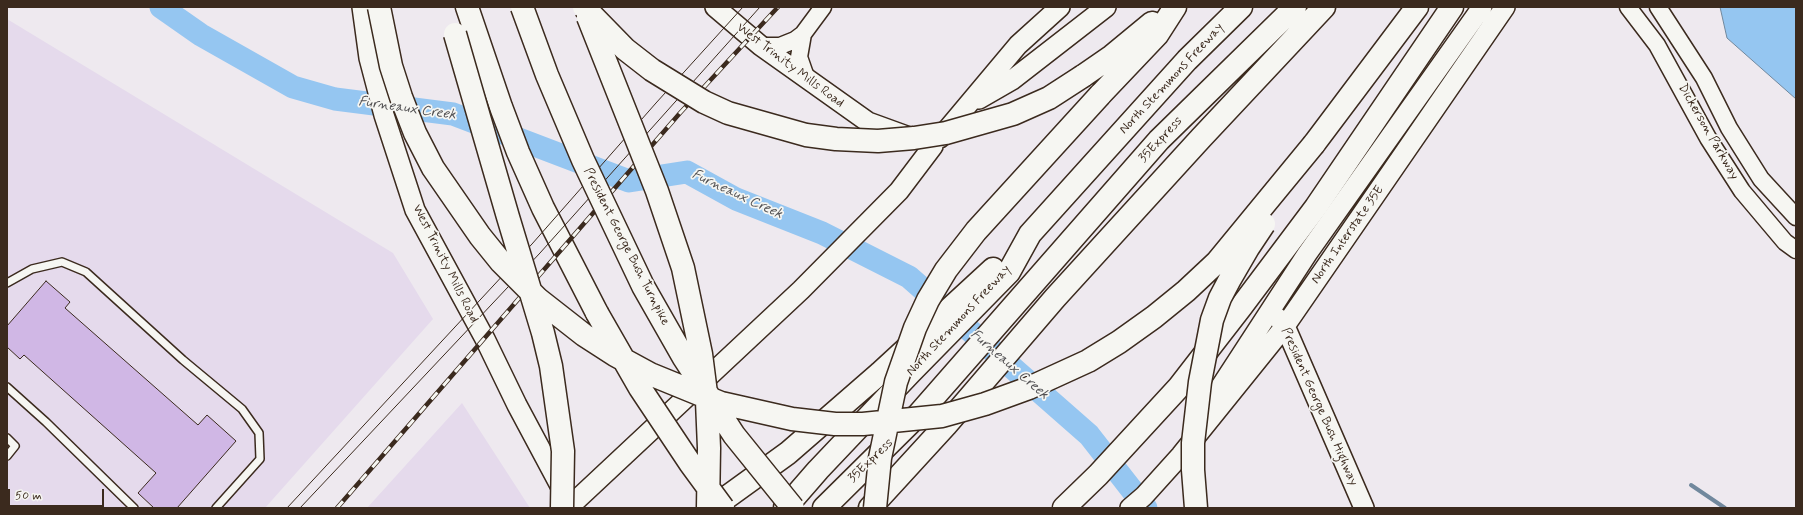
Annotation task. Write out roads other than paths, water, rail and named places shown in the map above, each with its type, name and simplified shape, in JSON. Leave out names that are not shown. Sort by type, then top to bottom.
[{"type":"highway","points":[[379,7],[390,60],[401,97],[415,133],[433,168],[480,236],[501,262],[538,299],[584,336],[650,374],[721,403],[792,420],[835,424],[863,424],[942,416],[985,404],[1029,388],[1088,361],[1119,342],[1154,317],[1186,291],[1217,262],[1314,144],[1417,7]]},
{"type":"highway","points":[[454,7],[456,34],[543,333],[551,366],[562,451],[567,507]]},
{"type":"highway","points":[[467,7],[498,100],[515,144],[570,263],[640,388],[690,463],[723,508]]},
{"type":"highway","name":"President George Bush Turnpike","points":[[522,7],[547,75],[583,160],[643,286],[684,358],[734,435],[793,508]]},
{"type":"highway","points":[[584,7],[625,49],[652,70],[704,102],[728,113],[806,135],[836,139],[878,141],[914,138],[968,128],[1012,114],[1048,98],[1112,56],[1149,24],[1174,7]]},
{"type":"highway","points":[[584,7],[657,191],[683,268],[701,354],[707,401],[709,448],[708,508]]},
{"type":"highway","points":[[875,508],[880,458],[896,382],[915,328],[939,282],[976,231],[1006,196],[1157,35],[1174,7]]},
{"type":"highway","name":"North Stemmons Freeway","points":[[785,508],[818,470],[910,373],[1003,268],[1030,234],[1187,60],[1241,7]]},
{"type":"highway","name":"35Express","points":[[824,508],[918,415],[1159,140],[1295,7]]},
{"type":"highway","points":[[870,508],[946,425],[1055,298],[1201,138],[1324,7]]},
{"type":"highway","points":[[1064,508],[1098,475],[1179,387],[1242,307],[1316,207],[1452,7]]},
{"type":"highway","points":[[1196,508],[1193,470],[1193,443],[1200,382],[1212,320],[1220,298],[1233,272],[1284,195],[1314,144]]},
{"type":"highway","points":[[712,508],[788,453],[1003,268]]},
{"type":"main road","name":"West Trinity Mills Road","points":[[362,7],[369,58],[382,108],[415,210],[567,507]]},
{"type":"main road","name":"West Trinity Mills Road","points":[[715,7],[761,46],[868,122],[933,146]]},
{"type":"main road","points":[[567,507],[801,290],[899,192],[933,146],[1018,45],[1060,7]]},
{"type":"main road","points":[[968,105],[1012,80],[1106,7]]},
{"type":"main road","name":"North Interstate 35E","points":[[1181,455],[1219,388],[1307,254],[1482,7]]},
{"type":"main road","name":"North Interstate 35E","points":[[1130,508],[1144,496],[1181,455],[1285,326],[1505,7]]},
{"type":"main road","name":"President George Bush Highway","points":[[1271,309],[1285,326],[1364,508]]},
{"type":"street","points":[[761,46],[780,46],[788,44],[803,34],[823,7]]},
{"type":"street","name":"Dickerson Parkway","points":[[1628,7],[1657,45],[1708,138],[1742,191],[1785,242],[1796,250]]},
{"type":"street","name":"Dickerson Parkway","points":[[1658,7],[1704,78],[1729,128],[1761,179],[1796,217]]},
{"type":"street","points":[[803,34],[799,57],[807,80]]},
{"type":"lane","points":[[7,283],[32,269],[62,262],[86,272],[183,360],[242,409],[258,433],[260,459],[216,508]]},
{"type":"lane","points":[[7,387],[46,422],[134,508]]},
{"type":"lane","points":[[7,438],[16,446],[7,456]]},
{"type":"water","points":[[1720,7],[1796,7],[1796,99],[1727,38]]},
{"type":"waterway","name":"Furneaux Creek","points":[[161,7],[201,35],[293,87],[335,99],[453,114],[629,181],[687,172],[736,199],[822,233],[909,277],[1089,435],[1146,508]]},
{"type":"waterway","points":[[1691,485],[1725,508]]},
{"type":"tram line","points":[[287,508],[532,244],[743,7]]},
{"type":"tram line","points":[[300,508],[540,253],[760,7]]},
{"type":"railway","points":[[337,508],[680,113],[778,7]]}]
